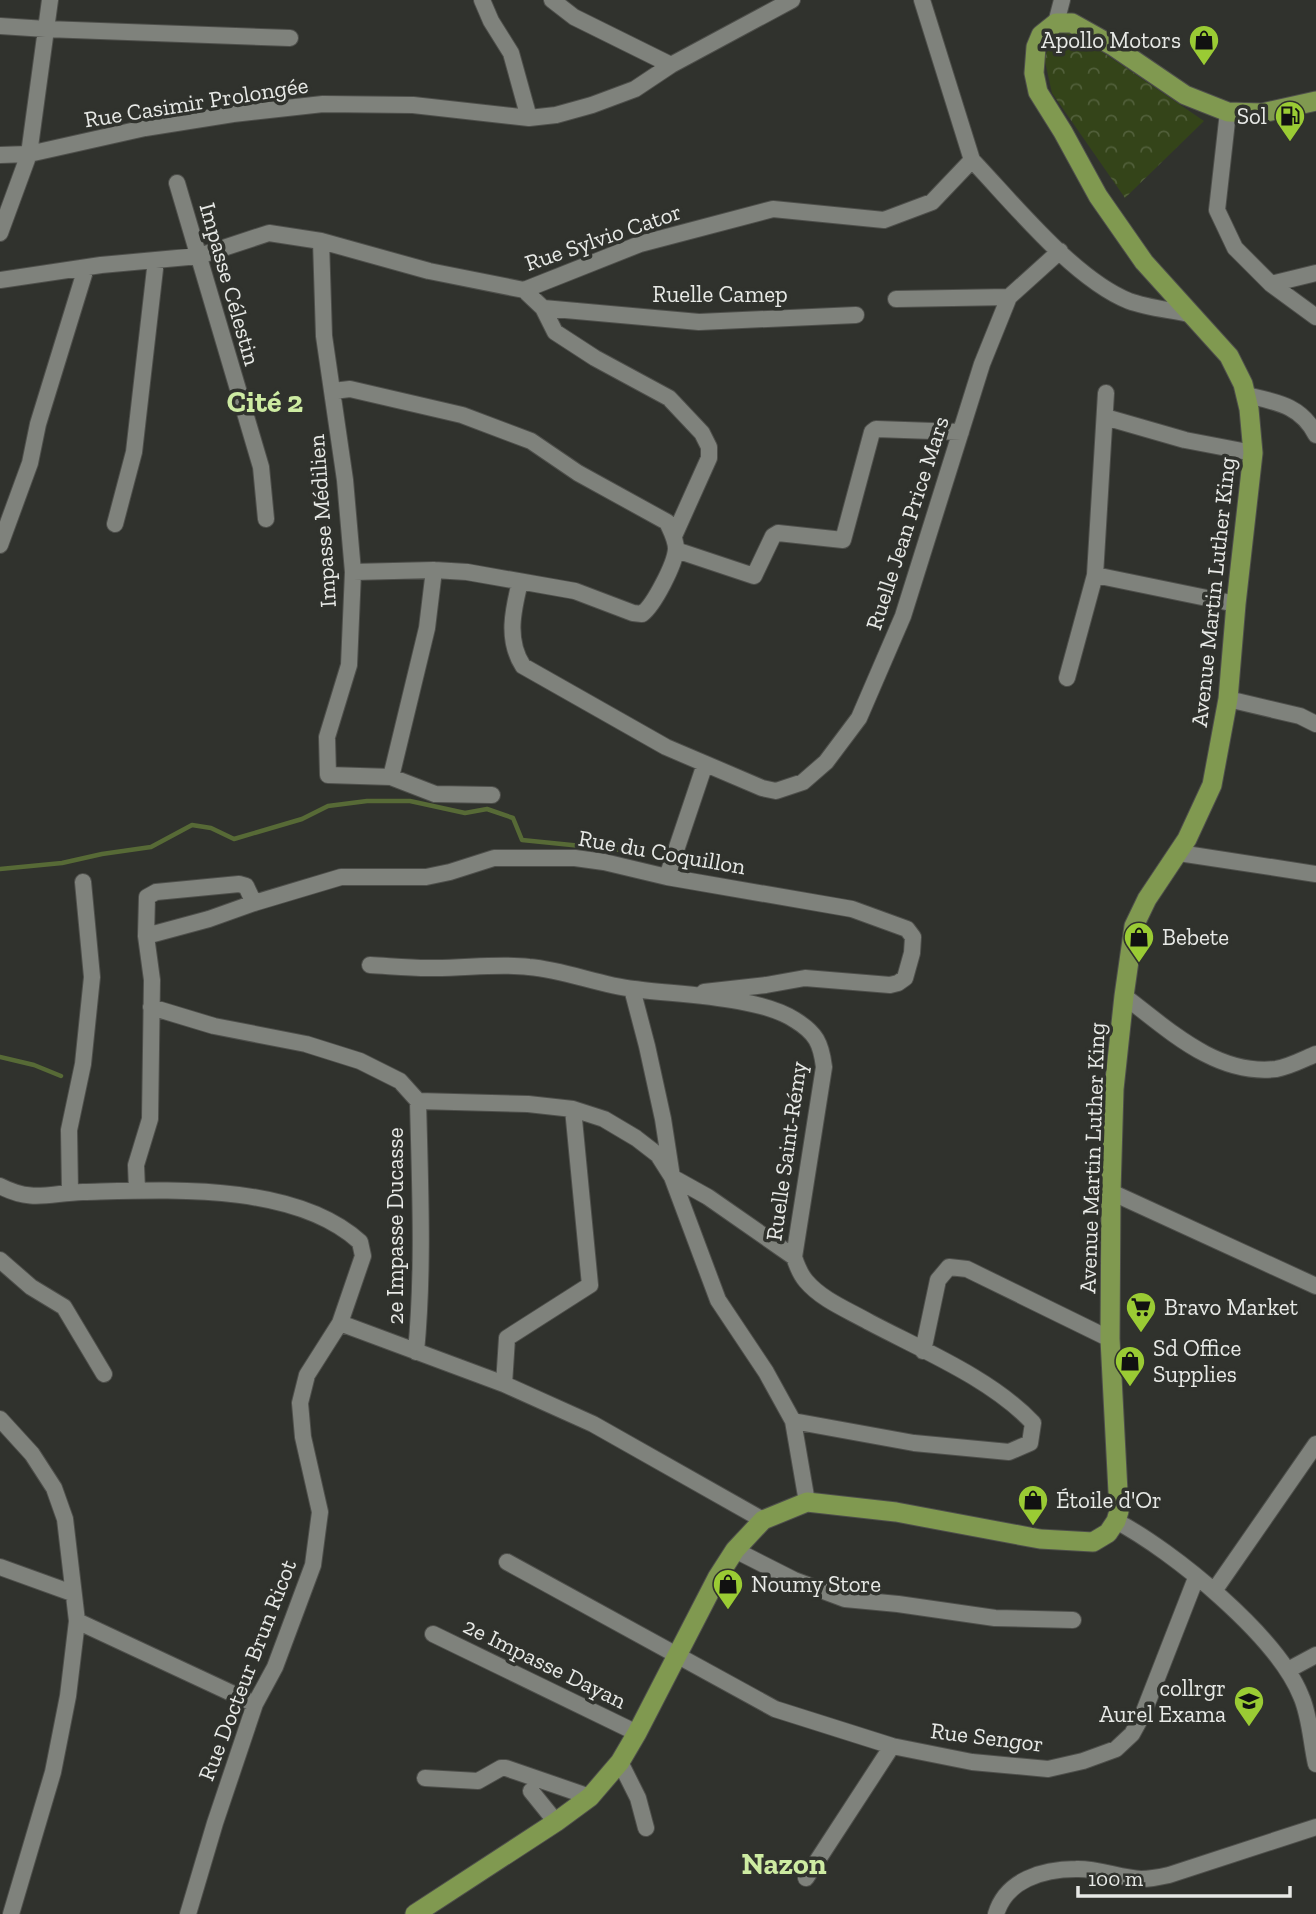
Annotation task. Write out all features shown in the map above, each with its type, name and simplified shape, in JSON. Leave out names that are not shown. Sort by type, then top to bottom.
[{"type":"main road","points":[[1056,23],[1072,23],[1113,46],[1185,95],[1228,112],[1262,113],[1316,101]]},
{"type":"main road","name":"Avenue Martin Luther King","points":[[1056,23],[1041,35],[1036,47],[1034,73],[1038,92],[1098,196],[1144,262],[1229,356],[1246,395],[1253,453],[1228,699],[1212,785],[1179,853],[1147,899],[1134,926],[1124,996],[1114,1089],[1111,1192],[1110,1339],[1119,1511],[1116,1521]]},
{"type":"main road","points":[[420,1913],[590,1797],[620,1762],[637,1733],[717,1578],[736,1550],[763,1520],[807,1502],[896,1512],[1053,1539],[1093,1542],[1108,1533],[1116,1521]]},
{"type":"street","points":[[0,233],[29,155],[51,0]]},
{"type":"street","points":[[482,0],[511,54],[529,118]]},
{"type":"street","points":[[552,0],[582,22],[671,65]]},
{"type":"street","name":"Rue Casimir Prolongée","points":[[0,155],[29,155],[145,128],[233,114],[323,104],[413,105],[529,118],[556,115],[635,89],[671,65],[792,0]]},
{"type":"street","points":[[922,0],[972,160],[1060,251],[1092,280],[1130,301],[1193,315]]},
{"type":"street","points":[[1056,23],[1062,0]]},
{"type":"street","points":[[0,26],[290,38]]},
{"type":"street","points":[[1228,112],[1217,210],[1235,247],[1271,284],[1316,317]]},
{"type":"street","name":"Rue Sylvio Cator","points":[[0,280],[199,256],[270,233],[321,241],[429,271],[524,290],[640,244],[773,209],[884,220],[932,202],[972,160]]},
{"type":"street","name":"Impasse Célestin","points":[[177,183],[261,467],[266,519]]},
{"type":"street","name":"Impasse Médilien","points":[[321,241],[324,336],[345,480],[353,572],[349,665],[327,737],[328,775],[391,777]]},
{"type":"street","name":"Ruelle Jean Price Mars","points":[[705,764],[762,788],[776,791],[803,782],[827,762],[859,718],[903,616],[982,364],[1009,297],[1060,251]]},
{"type":"street","points":[[115,524],[134,452],[156,260]]},
{"type":"street","points":[[0,545],[30,463],[38,424],[86,268]]},
{"type":"street","points":[[1271,284],[1316,273]]},
{"type":"street","points":[[353,572],[467,572],[575,591],[633,613],[642,614],[649,608],[673,560],[675,543],[709,458],[709,447],[702,433],[669,398],[595,358],[555,332],[543,309],[524,290]]},
{"type":"street","points":[[896,299],[1009,297]]},
{"type":"street","name":"Ruelle Camep","points":[[543,309],[699,322],[856,315]]},
{"type":"street","points":[[333,391],[350,389],[462,415],[531,441],[578,473],[667,522],[675,543],[754,576],[773,536],[778,533],[844,540],[872,432],[876,429],[961,432]]},
{"type":"street","points":[[1067,678],[1095,575],[1106,393]]},
{"type":"street","points":[[1246,395],[1278,403],[1299,412],[1316,435]]},
{"type":"street","points":[[1105,417],[1185,440],[1253,453]]},
{"type":"street","points":[[434,570],[427,628],[391,777],[435,794],[492,795]]},
{"type":"street","points":[[1095,575],[1236,604]]},
{"type":"street","points":[[520,582],[512,615],[512,634],[516,656],[523,666],[666,747],[705,764],[667,877]]},
{"type":"street","points":[[1228,699],[1300,716],[1316,724]]},
{"type":"street","points":[[1179,853],[1316,874]]},
{"type":"street","name":"Rue du Coquillon","points":[[146,936],[341,877],[426,877],[494,858],[575,858],[852,909],[907,929],[913,937],[905,978],[898,984],[805,978],[691,995]]},
{"type":"street","points":[[71,1192],[69,1130],[83,1064],[92,977],[83,882]]},
{"type":"street","points":[[137,1190],[136,1165],[150,1119],[152,980],[145,901],[152,893],[239,884],[246,886],[254,903]]},
{"type":"street","name":"Ruelle Saint-Rémy","points":[[370,965],[430,968],[475,965],[531,967],[632,989],[756,1005],[793,1018],[809,1030],[819,1041],[823,1052],[824,1078],[794,1257],[807,1283],[835,1304],[981,1382],[1016,1404],[1033,1423],[1030,1443],[1009,1452],[914,1443],[793,1421]]},
{"type":"street","points":[[632,989],[655,1082],[672,1177],[718,1300],[766,1371],[793,1421],[807,1502]]},
{"type":"street","points":[[1124,996],[1189,1045],[1214,1060],[1242,1069],[1277,1069],[1316,1054]]},
{"type":"street","points":[[151,1007],[214,1026],[306,1044],[359,1061],[400,1081],[418,1101],[528,1104],[573,1109],[604,1119],[658,1155],[672,1177],[708,1197],[794,1257]]},
{"type":"street","name":"2e Impasse Ducasse","points":[[416,1352],[422,1233],[418,1101]]},
{"type":"street","points":[[504,1384],[508,1338],[590,1284],[573,1109]]},
{"type":"street","name":"Rue Docteur Brun Ricot","points":[[0,1186],[17,1195],[44,1197],[71,1192],[137,1190],[249,1196],[293,1206],[332,1223],[360,1242],[363,1256],[340,1323],[307,1375],[300,1403],[303,1437],[320,1512],[313,1565],[275,1667],[255,1704],[188,1914]]},
{"type":"street","points":[[1111,1192],[1316,1286]]},
{"type":"street","points":[[0,1260],[31,1287],[64,1307],[104,1374]]},
{"type":"street","points":[[923,1351],[938,1280],[949,1267],[967,1269],[1110,1339]]},
{"type":"street","points":[[340,1323],[504,1384],[593,1424],[763,1520]]},
{"type":"street","points":[[0,1419],[33,1454],[54,1488],[65,1519],[77,1621],[68,1696],[53,1772],[11,1914]]},
{"type":"street","points":[[1214,1591],[1316,1444]]},
{"type":"street","points":[[1116,1521],[1141,1534],[1214,1591],[1254,1628],[1288,1670],[1302,1697],[1316,1764]]},
{"type":"street","points":[[736,1550],[794,1580],[845,1599],[995,1618],[1073,1620]]},
{"type":"street","name":"Rue Sengor","points":[[507,1562],[775,1709],[891,1746],[972,1762],[1048,1769],[1116,1749],[1132,1734],[1143,1714],[1196,1578]]},
{"type":"street","points":[[0,1567],[72,1593]]},
{"type":"street","points":[[77,1621],[255,1704]]},
{"type":"street","name":"2e Impasse Dayan","points":[[433,1634],[637,1733]]},
{"type":"street","points":[[1288,1670],[1316,1655]]},
{"type":"street","points":[[806,1878],[891,1746]]},
{"type":"street","points":[[620,1762],[638,1798],[646,1828]]},
{"type":"street","points":[[425,1778],[478,1781],[501,1768],[506,1768],[590,1797]]},
{"type":"street","points":[[531,1791],[556,1822]]},
{"type":"street","points":[[996,1914],[1000,1901],[1012,1887],[1038,1874],[1077,1869],[1144,1879],[1169,1875],[1316,1827]]},
{"type":"green space","points":[[1058,32],[1073,32],[1204,121],[1125,198],[1052,93],[1044,57]]},
{"type":"waterway","points":[[0,869],[62,863],[151,847],[192,825],[211,828],[234,839],[302,819],[328,806],[367,801],[410,801],[465,813],[487,809],[513,818],[522,840],[631,851]]},
{"type":"waterway","points":[[0,1057],[34,1065],[61,1076]]},
{"type":"place","name":"Apollo Motors","points":[[1204,67]]},
{"type":"place","name":"Sol","points":[[1290,143]]},
{"type":"place","name":"Bebete","points":[[1139,964]]},
{"type":"place","name":"Bravo Market","points":[[1141,1334]]},
{"type":"place","name":"Sd Office Supplies","points":[[1130,1388]]},
{"type":"place","name":"Étoile d'Or","points":[[1033,1527]]},
{"type":"place","name":"Noumy Store","points":[[728,1611]]},
{"type":"place","name":"collrgr Aurel Exama","points":[[1249,1728]]},
{"type":"district","name":"Cité 2","points":[[265,402]]},
{"type":"district","name":"Nazon","points":[[784,1864]]}]
